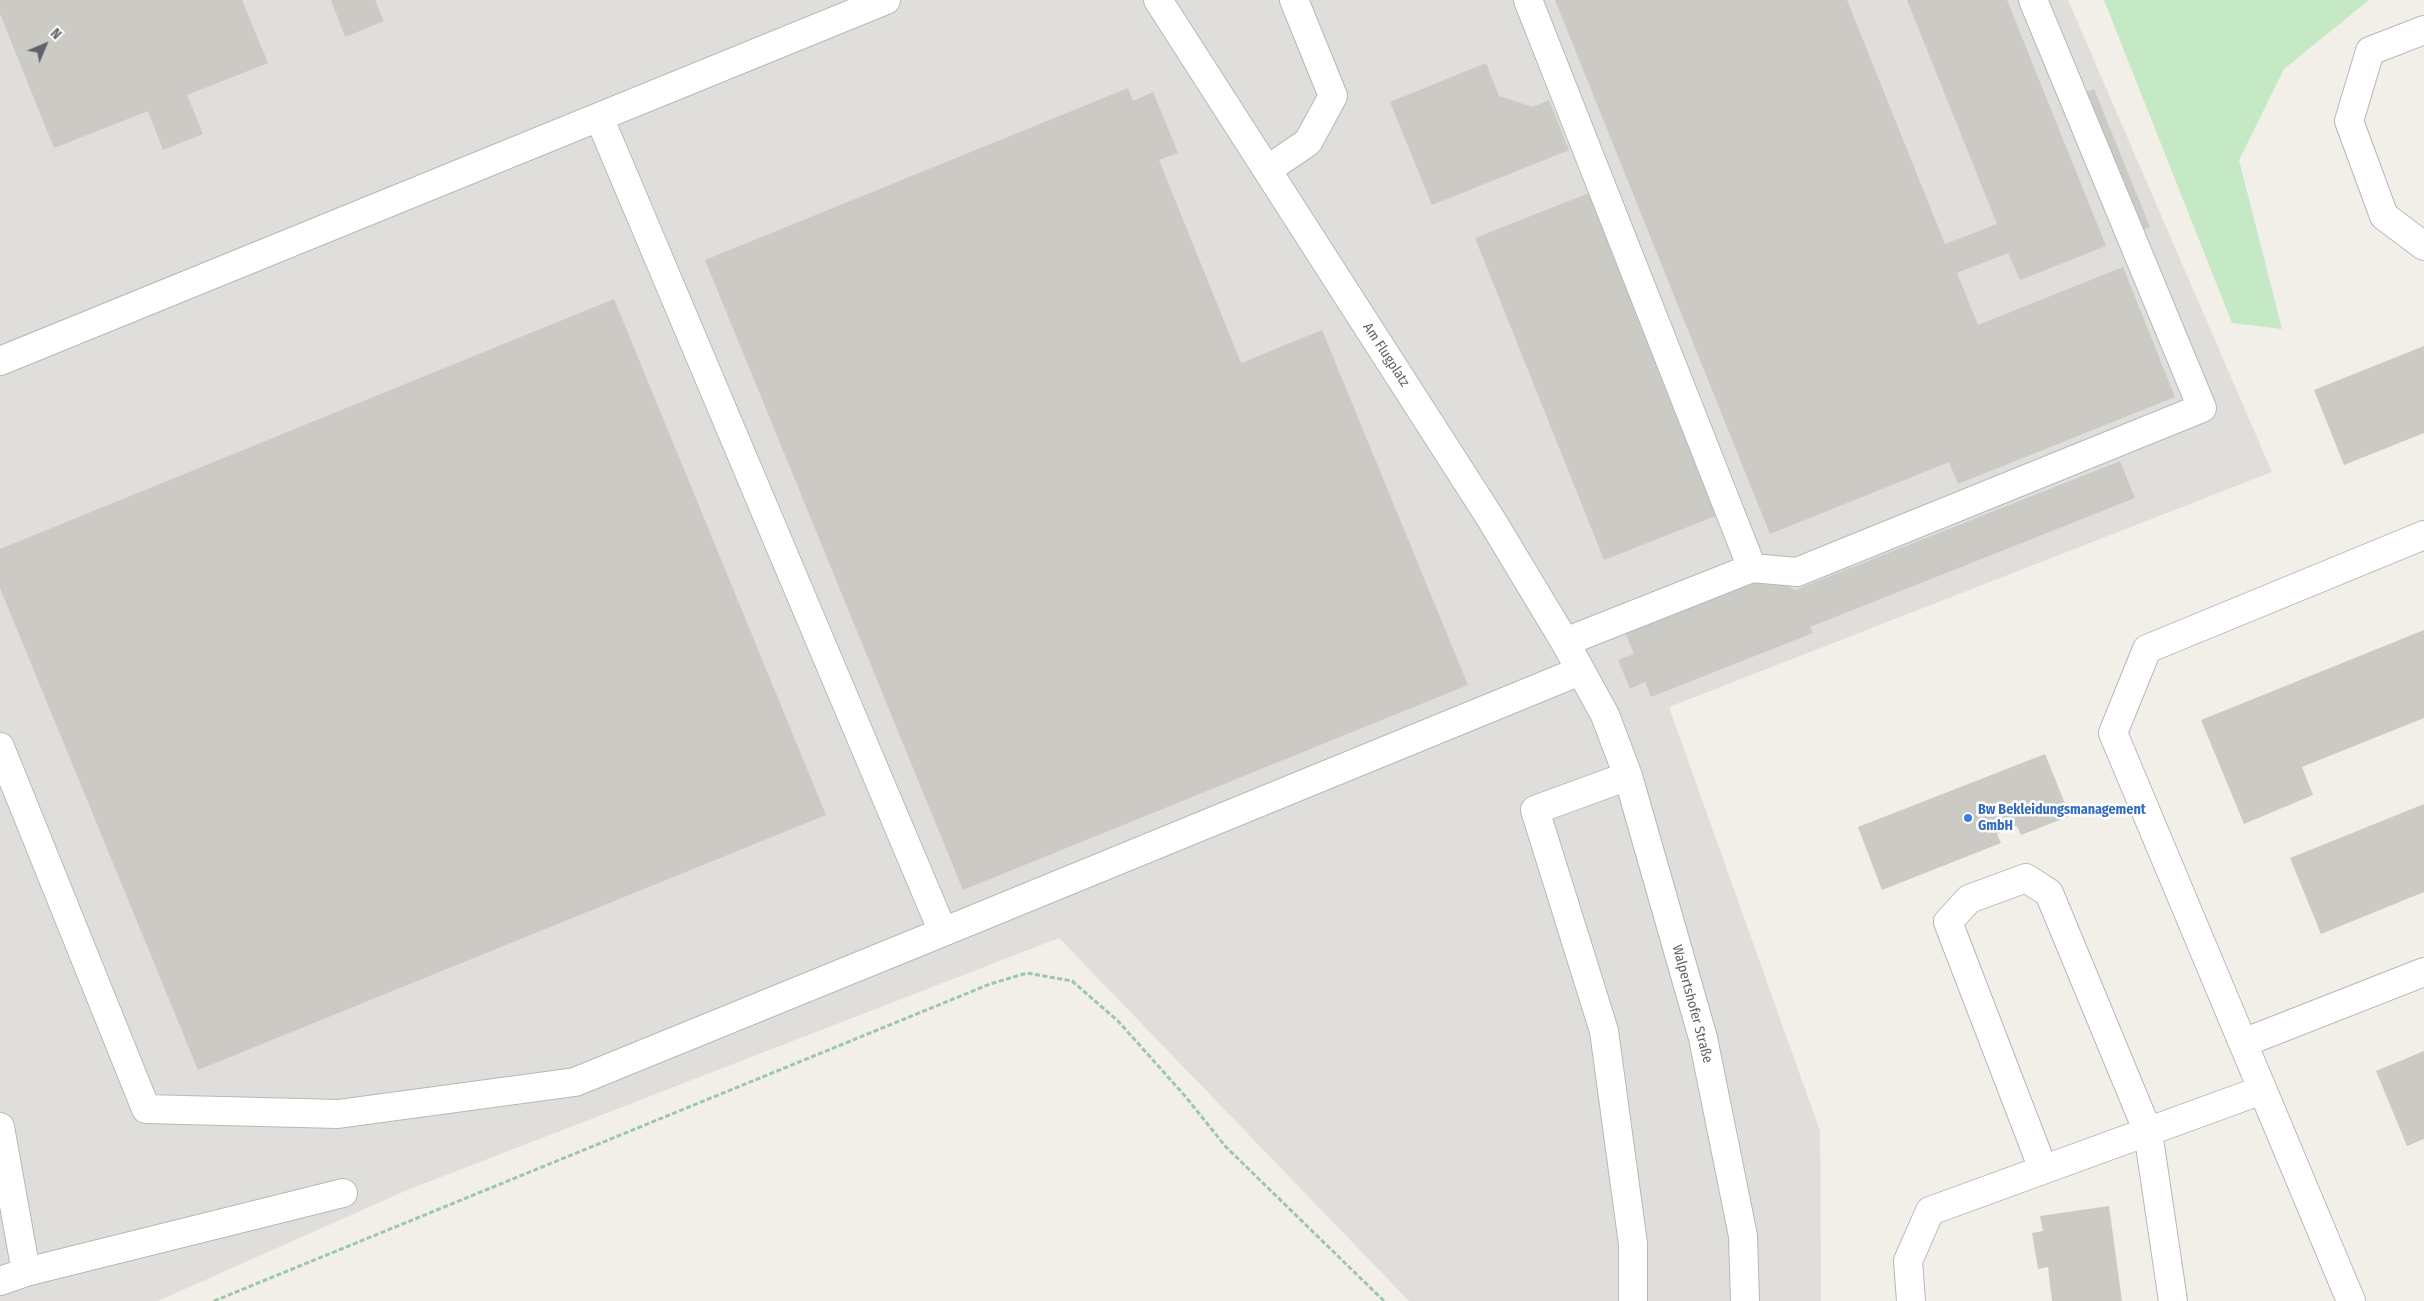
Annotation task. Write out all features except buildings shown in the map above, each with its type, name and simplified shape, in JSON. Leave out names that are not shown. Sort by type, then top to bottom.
[{"type":"street","points":[[0,361],[599,117],[838,9],[886,0]]},
{"type":"street","name":"Am Flugplatz","points":[[1158,0],[1486,510],[1565,642],[1605,714]]},
{"type":"street","points":[[1268,170],[1308,142],[1333,96],[1294,0]]},
{"type":"street","points":[[1528,0],[1752,568]]},
{"type":"street","points":[[1565,642],[1752,568],[1797,572],[2202,408],[2033,0]]},
{"type":"street","points":[[2424,30],[2370,51],[2349,121],[2384,216],[2424,246]]},
{"type":"street","points":[[599,117],[943,932]]},
{"type":"street","points":[[2351,1301],[2113,733],[2147,649],[2424,535]]},
{"type":"street","points":[[0,747],[146,1109],[338,1114],[575,1082],[1580,671]]},
{"type":"street","name":"Walpertshofer Straße","points":[[1605,714],[1628,776],[1703,1038],[1743,1236],[1745,1301]]},
{"type":"street","points":[[1628,776],[1535,810],[1604,1032],[1633,1244],[1633,1301]]},
{"type":"street","points":[[2043,1170],[1948,922],[1969,899],[2026,878],[2049,893],[2148,1132],[2173,1301]]},
{"type":"street","points":[[2243,1043],[2424,972]]},
{"type":"street","points":[[1910,1301],[1908,1261],[1930,1211],[2262,1090]]},
{"type":"street","points":[[0,1127],[26,1272]]},
{"type":"street","points":[[0,1281],[26,1272],[343,1193]]},
{"type":"path","points":[[214,1301],[990,984],[1026,973],[1072,981],[1118,1020],[1185,1096],[1226,1147],[1384,1301]]},
{"type":"shaded area","points":[[0,0],[2068,0],[2272,472],[1669,707],[1820,1131],[1821,1301],[1409,1301],[1059,938],[405,1191],[158,1301],[0,1301]]},
{"type":"green space","points":[[2104,0],[2369,0],[2284,69],[2239,160],[2282,329],[2232,323]]},
{"type":"place","name":"Bw Bekleidungsmanagement GmbH","points":[[1968,818]]}]
